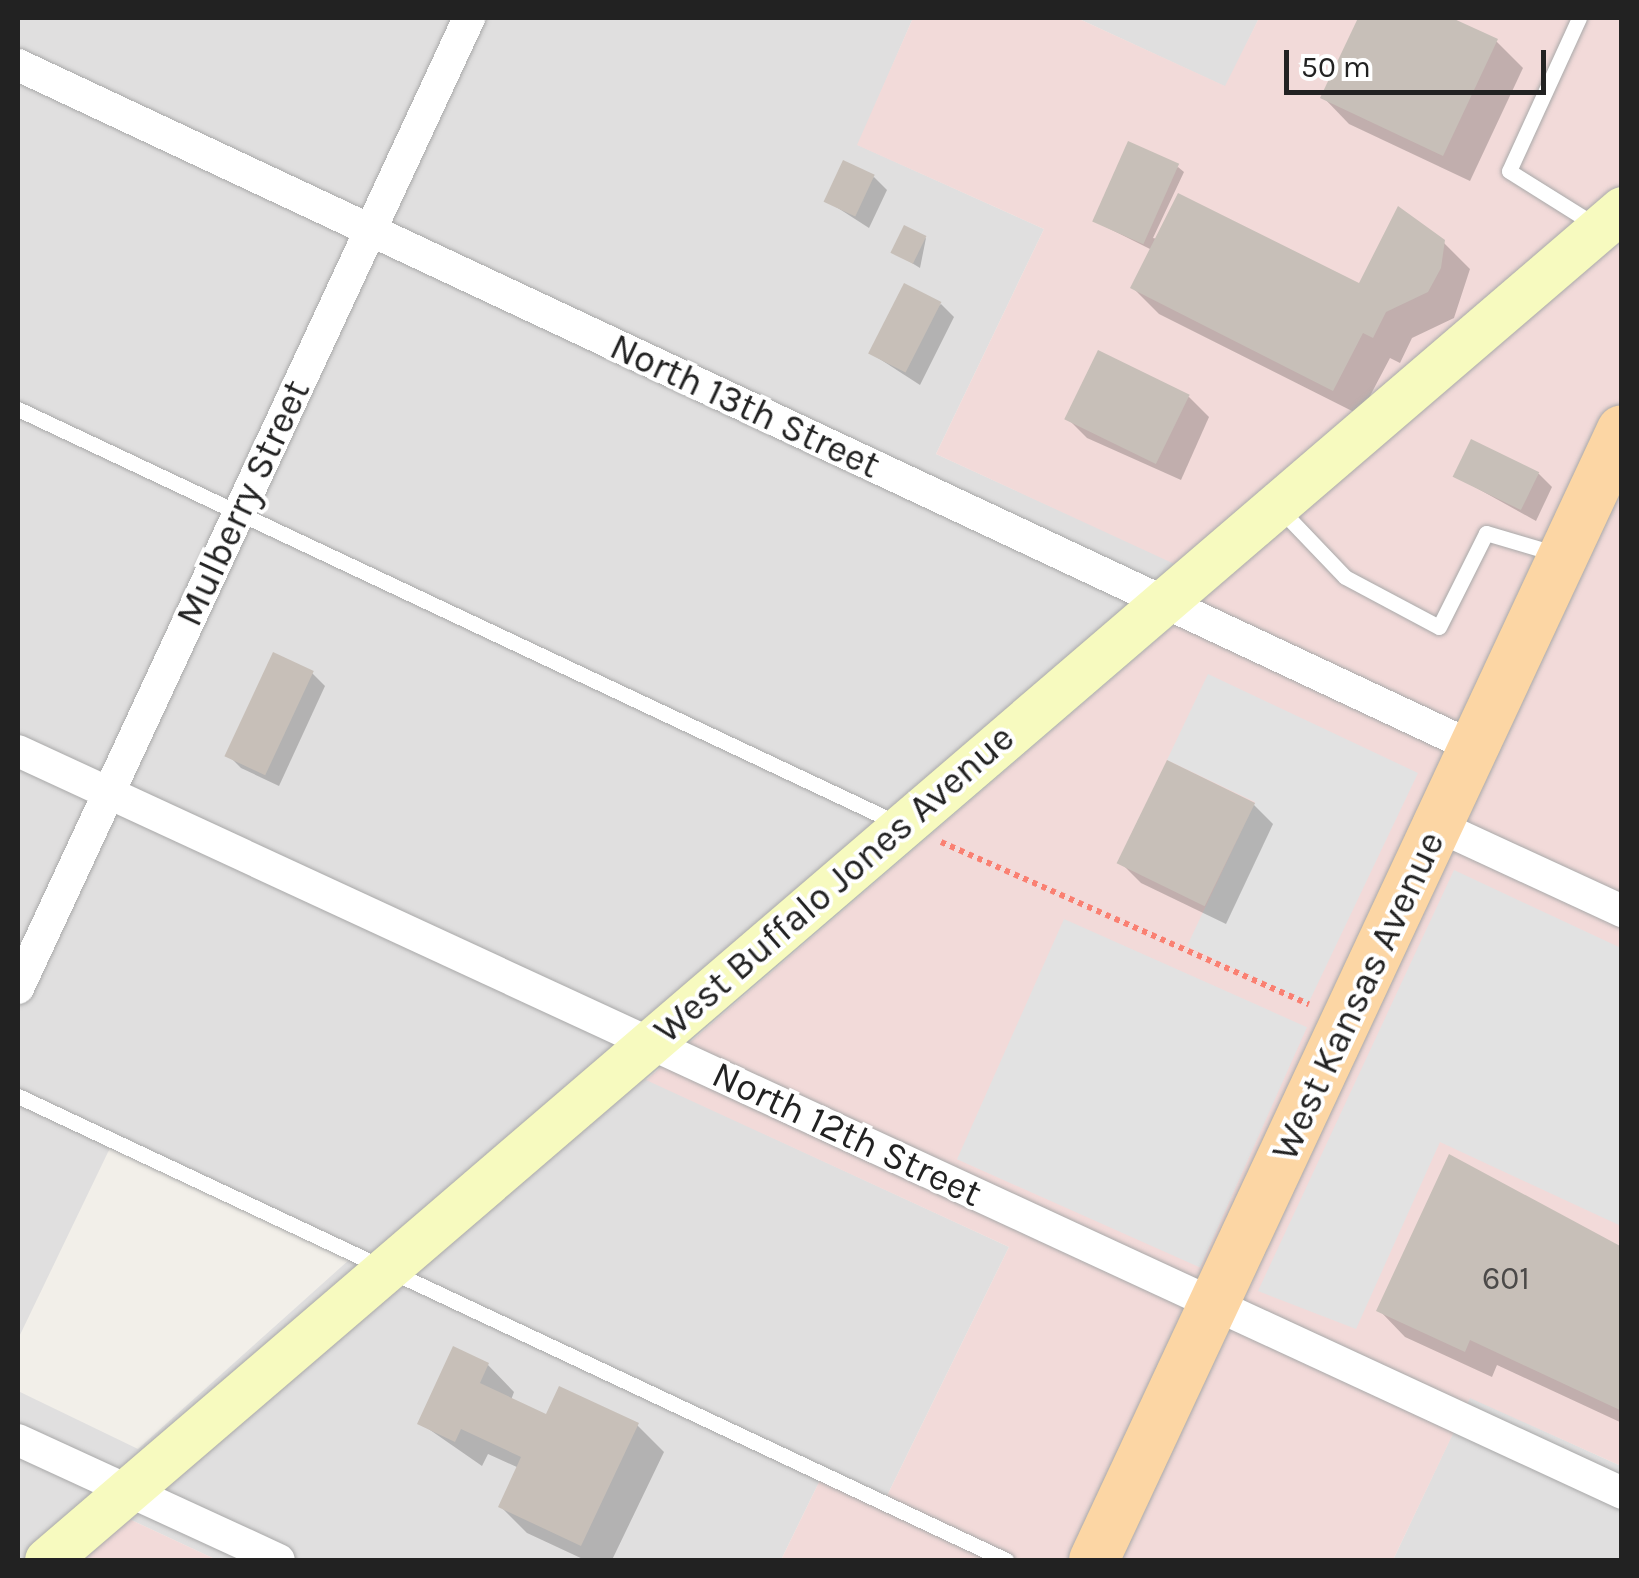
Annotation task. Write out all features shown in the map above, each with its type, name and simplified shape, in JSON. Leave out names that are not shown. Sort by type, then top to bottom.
[{"type":"main road","name":"West Buffalo Jones Avenue","points":[[47,1560],[131,1492],[1610,219]]},
{"type":"main road","name":"West Kansas Avenue","points":[[1094,1560],[1622,430]]},
{"type":"street","name":"Mulberry Street","points":[[18,988],[469,18]]},
{"type":"street","name":"North 13th Street","points":[[18,65],[1472,747]]},
{"type":"street","name":"North 12th Street","points":[[18,751],[1622,1493]]},
{"type":"street","points":[[1438,826],[1622,911]]},
{"type":"street","points":[[18,1440],[279,1560]]},
{"type":"lane","points":[[1579,18],[1509,171],[1610,219]]},
{"type":"lane","points":[[18,409],[240,510],[902,826]]},
{"type":"lane","points":[[1276,505],[1346,578],[1440,628],[1486,533],[1562,556]]},
{"type":"lane","points":[[18,1096],[1006,1560]]},
{"type":"path","points":[[902,826],[1348,1019]]},
{"type":"shaded area","points":[[18,18],[913,18],[858,145],[1044,229],[936,454],[1221,584],[646,1079],[1009,1247],[883,1504],[822,1476],[781,1560],[217,1560],[127,1518],[78,1560],[18,1560],[18,1391],[138,1449],[350,1259],[110,1148],[18,1339]]},
{"type":"shaded area","points":[[913,18],[1077,18],[1225,86],[1259,18],[1621,18],[1621,1466],[1470,1398],[1393,1560],[781,1560],[822,1476],[883,1504],[1009,1247],[646,1080],[1220,585],[936,454],[1044,229],[857,145]]},
{"type":"shaded area","points":[[1077,18],[1259,18],[1226,87]]},
{"type":"shaded area","points":[[1208,674],[1418,773],[1308,1004],[1187,946],[1255,802],[1167,760]]},
{"type":"shaded area","points":[[1454,870],[1621,948],[1621,1226],[1440,1142],[1356,1329],[1258,1291]]},
{"type":"shaded area","points":[[1064,919],[1307,1027],[1200,1267],[957,1159]]},
{"type":"shaded area","points":[[1470,1397],[1621,1466],[1621,1560],[1393,1560]]},
{"type":"shaded area","points":[[127,1518],[217,1560],[78,1560]]},
{"type":"building","points":[[1358,18],[1452,18],[1498,39],[1443,156],[1320,98]]},
{"type":"building","points":[[1128,141],[1179,164],[1143,244],[1092,221]]},
{"type":"building","points":[[843,160],[875,175],[855,216],[824,202]]},
{"type":"building","points":[[1178,193],[1359,283],[1398,206],[1445,240],[1441,268],[1428,292],[1386,312],[1373,338],[1363,333],[1333,391],[1130,288]]},
{"type":"building","points":[[904,225],[926,236],[913,264],[890,253]]},
{"type":"building","points":[[904,283],[941,302],[906,372],[868,353]]},
{"type":"building","points":[[1098,350],[1190,395],[1156,464],[1064,419]]},
{"type":"building","points":[[1471,439],[1539,472],[1521,510],[1453,477]]},
{"type":"building","points":[[273,652],[314,671],[265,775],[224,756]]},
{"type":"building","points":[[1167,760],[1255,803],[1205,906],[1117,863]]},
{"type":"building","points":[[1449,1154],[1622,1247],[1622,1411],[1470,1340],[1465,1352],[1376,1311]]},
{"type":"building","points":[[453,1346],[489,1363],[480,1383],[546,1414],[559,1386],[639,1423],[581,1546],[498,1507],[521,1457],[461,1429],[455,1442],[417,1424]]}]
